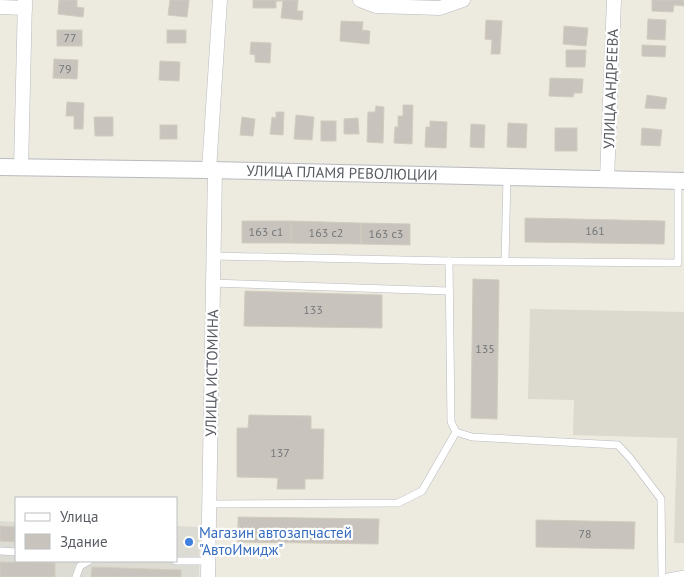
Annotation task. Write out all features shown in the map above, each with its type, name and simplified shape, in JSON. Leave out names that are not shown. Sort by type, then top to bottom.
[{"type":"street","name":"УЛИЦА ИСТОМИНА","points":[[208,577],[214,256],[212,170],[220,0]]},
{"type":"street","points":[[360,0],[376,6],[440,8],[463,0]]},
{"type":"street","name":"УЛИЦА АНДРЕЕВА","points":[[607,179],[614,0]]},
{"type":"street","points":[[0,8],[25,4],[21,168]]},
{"type":"street","name":"УЛИЦА ПЛАМЯ РЕВОЛЮЦИИ","points":[[0,167],[681,181]]},
{"type":"lane","points":[[505,261],[507,177]]},
{"type":"lane","points":[[214,256],[678,263],[681,181]]},
{"type":"lane","points":[[448,261],[451,422],[456,432],[472,437],[618,446],[630,458],[661,499],[662,577]]},
{"type":"lane","points":[[213,283],[449,291]]},
{"type":"lane","points":[[210,504],[398,503],[422,491],[456,432]]},
{"type":"lane","points":[[0,551],[15,552]]},
{"type":"lane","points":[[178,560],[208,561]]},
{"type":"lane","points":[[76,577],[80,566],[84,562]]},
{"type":"lane","points":[[668,577],[684,574]]},
{"type":"shaded area","points":[[530,309],[684,312],[684,543],[674,543],[677,438],[573,435],[574,400],[528,399]]},
{"type":"shaded area","points":[[0,521],[15,522],[15,562],[178,562],[178,526],[200,527],[199,577],[0,577]]},
{"type":"building","points":[[59,0],[77,0],[77,7],[84,8],[83,17],[58,14]]},
{"type":"building","points":[[170,0],[189,0],[187,17],[168,15]]},
{"type":"building","points":[[253,0],[282,1],[276,1],[276,8],[253,8]]},
{"type":"building","points":[[283,0],[298,0],[297,11],[303,11],[302,20],[281,18]]},
{"type":"building","points":[[652,0],[684,0],[684,6],[674,5],[673,12],[652,11]]},
{"type":"building","points":[[648,19],[666,20],[665,40],[647,39]]},
{"type":"building","points":[[486,20],[502,21],[500,54],[491,54],[492,40],[485,39]]},
{"type":"building","points":[[341,21],[363,22],[362,30],[370,31],[369,44],[340,41]]},
{"type":"building","points":[[564,26],[588,28],[586,46],[563,44]]},
{"type":"building","points":[[57,30],[82,30],[82,46],[57,46]]},
{"type":"building","points":[[167,30],[186,30],[186,43],[167,43]]},
{"type":"building","points":[[251,42],[271,43],[270,63],[255,62],[255,55],[250,54]]},
{"type":"building","points":[[642,45],[666,46],[665,57],[642,56]]},
{"type":"building","points":[[566,50],[586,50],[585,67],[566,67]]},
{"type":"building","points":[[54,59],[78,60],[77,79],[53,78]]},
{"type":"building","points":[[160,61],[180,62],[179,81],[159,80]]},
{"type":"building","points":[[550,78],[583,79],[582,93],[574,93],[573,97],[549,96]]},
{"type":"building","points":[[647,95],[667,98],[665,109],[645,108]]},
{"type":"building","points":[[67,102],[84,103],[83,129],[74,129],[74,116],[66,116]]},
{"type":"building","points":[[403,105],[413,105],[412,144],[394,143],[395,127],[398,127],[398,116],[403,116]]},
{"type":"building","points":[[376,106],[384,107],[383,143],[367,142],[368,112],[375,112]]},
{"type":"building","points":[[276,112],[284,112],[283,135],[270,134],[272,117],[276,118]]},
{"type":"building","points":[[296,115],[314,117],[312,140],[294,139]]},
{"type":"building","points":[[94,117],[113,117],[113,136],[95,136]]},
{"type":"building","points":[[242,117],[255,119],[253,136],[240,135]]},
{"type":"building","points":[[358,118],[359,134],[344,134],[344,119]]},
{"type":"building","points":[[321,121],[336,121],[336,141],[321,141]]},
{"type":"building","points":[[430,121],[447,122],[446,148],[425,147],[426,127],[430,127]]},
{"type":"building","points":[[508,123],[527,124],[526,148],[507,147]]},
{"type":"building","points":[[471,124],[485,125],[484,148],[470,147]]},
{"type":"building","points":[[160,125],[177,125],[177,139],[160,139]]},
{"type":"building","points":[[555,128],[577,128],[577,151],[555,151]]},
{"type":"building","points":[[642,128],[662,130],[660,146],[641,145]]},
{"type":"building","points":[[525,218],[665,221],[664,244],[525,242]]},
{"type":"building","points":[[242,221],[291,221],[291,243],[242,243]]},
{"type":"building","points":[[291,221],[361,223],[361,244],[291,243]]},
{"type":"building","points":[[361,223],[410,224],[410,245],[361,244]]},
{"type":"building","points":[[473,279],[499,280],[497,419],[471,418]]},
{"type":"building","points":[[245,291],[382,295],[382,328],[244,326]]},
{"type":"building","points":[[249,415],[311,416],[311,429],[324,429],[323,479],[305,479],[305,489],[277,489],[278,478],[237,477],[237,428],[248,428]]},
{"type":"building","points":[[238,517],[379,519],[378,544],[238,542]]},
{"type":"building","points":[[536,520],[635,522],[634,549],[536,547]]},
{"type":"building","points":[[0,526],[15,527],[15,542],[0,541]]},
{"type":"building","points":[[0,562],[55,563],[55,577],[0,577]]},
{"type":"building","points":[[92,567],[181,570],[181,577],[91,577]]},
{"type":"place","name":"Магазин автозапчастей \"АвтоИмидж\"","points":[[189,542]]}]
